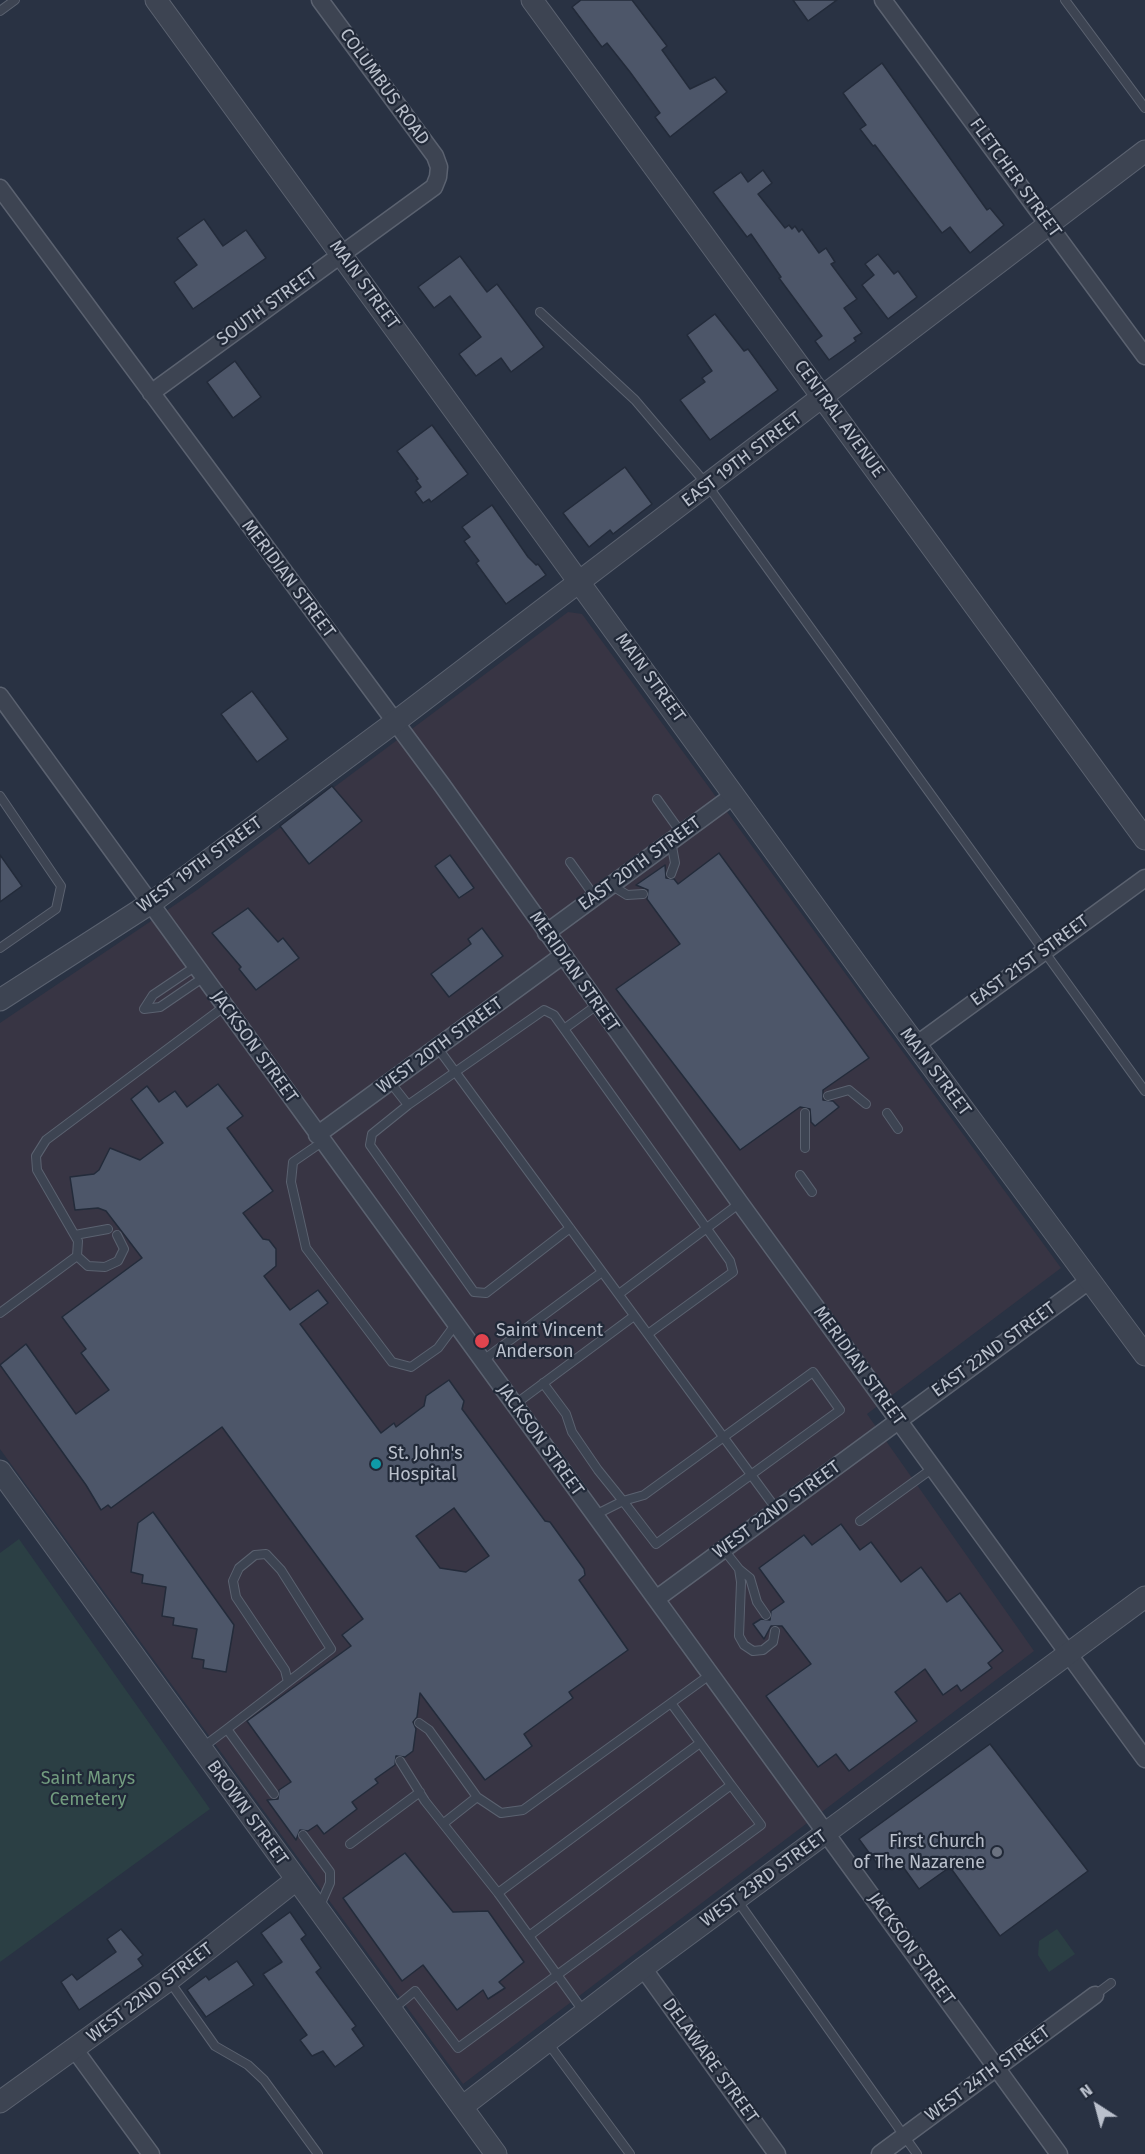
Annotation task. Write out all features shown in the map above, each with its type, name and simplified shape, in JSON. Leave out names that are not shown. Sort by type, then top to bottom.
[{"type":"street","name":"MAIN STREET","points":[[156,0],[916,1045],[1145,1355]]},
{"type":"street","name":"COLUMBUS ROAD","points":[[320,0],[435,156],[439,167],[438,177]]},
{"type":"street","name":"CENTRAL AVENUE","points":[[532,0],[1145,839]]},
{"type":"street","name":"FLETCHER STREET","points":[[883,0],[1145,356]]},
{"type":"street","name":"EAST 19TH STREET","points":[[395,722],[581,583],[1145,151]]},
{"type":"street","name":"SOUTH STREET","points":[[151,393],[434,187],[438,177]]},
{"type":"street","name":"MERIDIAN STREET","points":[[0,188],[395,722],[740,1203],[1145,1760]]},
{"type":"street","name":"JACKSON STREET","points":[[2,703],[151,903],[513,1405],[828,1833],[1059,2154]]},
{"type":"street","name":"WEST 19TH STREET","points":[[2,994],[151,903],[395,722]]},
{"type":"street","name":"EAST 20TH STREET","points":[[546,933],[734,795]]},
{"type":"street","name":"EAST 21ST STREET","points":[[916,1045],[1145,878]]},
{"type":"street","name":"WEST 20TH STREET","points":[[320,1139],[390,1082],[562,956]]},
{"type":"street","name":"EAST 22ND STREET","points":[[898,1420],[1090,1280]]},
{"type":"street","name":"WEST 22ND STREET","points":[[656,1599],[898,1420]]},
{"type":"street","name":"BROWN STREET","points":[[0,1472],[496,2154]]},
{"type":"street","name":"WEST 23RD STREET","points":[[462,2107],[643,1968],[1145,1598]]},
{"type":"street","name":"WEST 22ND STREET","points":[[0,2102],[169,1980],[296,1880]]},
{"type":"street","name":"DELAWARE STREET","points":[[643,1968],[777,2154]]},
{"type":"street","name":"WEST 24TH STREET","points":[[880,2154],[1095,1995]]},
{"type":"street","points":[[75,2050],[151,2154]]},
{"type":"lane","points":[[0,11],[15,0]]},
{"type":"lane","points":[[1065,0],[1145,108]]},
{"type":"lane","points":[[540,312],[635,400],[708,486],[1145,1091]]},
{"type":"lane","points":[[0,796],[61,886],[56,909],[0,948]]},
{"type":"lane","points":[[657,799],[676,838],[675,863],[671,874]]},
{"type":"lane","points":[[570,862],[595,897]]},
{"type":"lane","points":[[611,885],[627,895],[643,894]]},
{"type":"lane","points":[[200,972],[160,1006],[144,1009],[153,995],[200,972]]},
{"type":"lane","points":[[564,1029],[597,1005]]},
{"type":"lane","points":[[0,1313],[77,1256],[78,1241],[37,1170],[36,1156],[46,1140],[225,1006]]},
{"type":"lane","points":[[570,1228],[486,1293],[474,1292],[370,1145],[372,1134],[408,1106],[544,1010],[554,1015],[730,1261],[733,1272],[648,1334]]},
{"type":"lane","points":[[437,1047],[777,1510]]},
{"type":"lane","points":[[390,1082],[408,1106]]},
{"type":"lane","points":[[828,1096],[849,1090],[866,1104]]},
{"type":"lane","points":[[805,1113],[805,1148]]},
{"type":"lane","points":[[887,1113],[898,1129]]},
{"type":"lane","points":[[320,1139],[293,1162],[291,1182],[306,1248],[392,1362],[411,1367],[438,1348],[455,1325]]},
{"type":"lane","points":[[800,1175],[812,1192]]},
{"type":"lane","points":[[618,1294],[740,1203]]},
{"type":"lane","points":[[75,1235],[108,1229]]},
{"type":"lane","points":[[77,1256],[88,1266],[105,1267],[118,1261],[124,1249],[117,1235]]},
{"type":"lane","points":[[482,1362],[603,1272]]},
{"type":"lane","points":[[513,1405],[634,1316]]},
{"type":"lane","points":[[543,1383],[566,1414],[572,1431],[598,1470],[623,1501],[656,1544],[840,1410],[813,1372],[644,1495],[623,1501],[595,1515]]},
{"type":"lane","points":[[860,1521],[933,1468]]},
{"type":"lane","points":[[724,1550],[739,1569],[750,1578],[757,1602],[766,1615]]},
{"type":"lane","points":[[200,1749],[227,1729],[331,1649],[281,1570],[266,1554],[255,1555],[239,1568],[236,1574],[233,1581],[236,1597],[285,1670],[288,1682]]},
{"type":"lane","points":[[739,1569],[741,1582],[739,1636],[744,1645],[753,1651],[763,1650],[773,1642],[775,1631]]},
{"type":"lane","points":[[419,1723],[429,1730],[477,1797],[501,1813],[523,1810],[711,1674]]},
{"type":"lane","points":[[391,2010],[415,1991],[458,2048],[761,1825],[670,1703]]},
{"type":"lane","points":[[227,1729],[274,1794]]},
{"type":"lane","points":[[498,1893],[700,1743]]},
{"type":"lane","points":[[400,1761],[420,1792],[498,1893],[585,2013]]},
{"type":"lane","points":[[529,1936],[731,1785]]},
{"type":"lane","points":[[350,1844],[420,1792]]},
{"type":"lane","points":[[444,1823],[477,1797]]},
{"type":"lane","points":[[303,1834],[330,1872],[330,1883],[318,1911]]},
{"type":"lane","points":[[737,1899],[917,2154]]},
{"type":"lane","points":[[169,1980],[215,2046],[248,2066],[264,2080],[318,2154]]},
{"type":"lane","points":[[1095,1995],[1111,1983]]},
{"type":"lane","points":[[547,2042],[630,2154]]},
{"type":"shaded area","name":"Saint Vincent Anderson","points":[[568,612],[582,614],[1061,1268],[867,1414],[1034,1651],[463,2084],[0,1449],[0,1023],[197,890]]},
{"type":"green space","name":"Saint Marys Cemetery","points":[[19,1539],[210,1809],[0,1962],[0,1553]]},
{"type":"green space","points":[[1057,1929],[1075,1954],[1049,1972],[1038,1955],[1039,1941]]},
{"type":"building","points":[[581,0],[632,0],[667,46],[662,50],[690,89],[715,77],[727,92],[670,137],[655,117],[660,113],[630,72],[607,43],[602,47],[572,7]]},
{"type":"building","points":[[793,0],[837,0],[808,21]]},
{"type":"building","points":[[882,63],[987,210],[990,208],[1004,225],[970,253],[950,227],[942,233],[875,145],[873,146],[860,129],[866,125],[843,93]]},
{"type":"building","points":[[763,170],[772,183],[758,194],[785,228],[789,225],[792,229],[795,226],[799,232],[802,229],[819,253],[826,248],[835,262],[831,264],[857,299],[844,308],[862,333],[854,338],[856,341],[829,360],[815,341],[822,336],[779,278],[781,277],[751,234],[747,237],[713,192],[741,172],[748,182]]},
{"type":"building","points":[[204,219],[223,246],[246,230],[266,258],[193,309],[174,282],[197,265],[177,238]]},
{"type":"building","points":[[878,254],[894,274],[898,271],[917,297],[888,319],[862,285],[874,275],[865,264]]},
{"type":"building","points":[[460,256],[487,292],[497,284],[544,347],[511,372],[501,358],[476,376],[459,354],[481,337],[450,296],[434,308],[418,287]]},
{"type":"building","points":[[715,314],[744,351],[748,349],[778,390],[710,440],[680,400],[705,382],[702,378],[712,371],[687,335]]},
{"type":"building","points":[[235,361],[261,397],[233,418],[207,382]]},
{"type":"building","points":[[432,425],[468,474],[431,502],[429,499],[423,503],[415,492],[421,487],[416,480],[418,479],[397,451]]},
{"type":"building","points":[[625,467],[652,504],[613,534],[610,530],[589,547],[563,513]]},
{"type":"building","points":[[492,505],[528,557],[536,565],[538,564],[546,575],[506,604],[476,563],[479,561],[464,541],[470,537],[462,527]]},
{"type":"building","points":[[252,691],[288,739],[257,762],[221,714]]},
{"type":"building","points":[[332,786],[362,821],[309,864],[280,826]]},
{"type":"building","points":[[719,853],[869,1058],[823,1090],[823,1100],[833,1101],[839,1107],[815,1126],[811,1122],[810,1109],[800,1107],[740,1150],[616,989],[680,944],[647,899],[648,890],[636,885],[665,865],[666,878],[674,879],[678,884]]},
{"type":"building","points":[[0,855],[22,886],[0,902]]},
{"type":"building","points":[[450,855],[474,888],[459,898],[435,866]]},
{"type":"building","points":[[248,908],[278,942],[283,938],[299,958],[256,990],[239,969],[241,967],[212,933]]},
{"type":"building","points":[[482,928],[503,956],[449,997],[431,974],[471,944],[468,939]]},
{"type":"building","name":"St. John's Hospital","points":[[218,1084],[243,1116],[227,1128],[273,1191],[243,1213],[263,1239],[269,1240],[276,1249],[276,1266],[264,1276],[290,1310],[318,1290],[328,1303],[300,1324],[381,1433],[394,1423],[396,1427],[424,1406],[426,1396],[449,1380],[464,1401],[462,1409],[545,1521],[550,1522],[584,1569],[585,1575],[579,1580],[628,1650],[569,1692],[573,1698],[524,1734],[532,1746],[485,1780],[420,1693],[417,1717],[413,1722],[416,1729],[413,1751],[405,1757],[396,1756],[395,1765],[375,1779],[378,1783],[352,1802],[357,1809],[324,1834],[317,1825],[308,1831],[300,1830],[296,1840],[267,1800],[278,1799],[279,1790],[291,1782],[247,1721],[351,1646],[342,1635],[363,1619],[222,1427],[111,1508],[108,1505],[101,1510],[86,1485],[0,1365],[26,1344],[76,1414],[109,1390],[81,1353],[86,1349],[62,1317],[142,1258],[106,1211],[98,1208],[75,1210],[70,1177],[94,1174],[99,1170],[110,1148],[140,1160],[163,1143],[131,1099],[147,1086],[159,1102],[175,1091],[187,1107]],"holes":[[[454,1508],[489,1556],[466,1572],[440,1568],[416,1536]]]},
{"type":"building","points":[[153,1512],[234,1625],[226,1672],[203,1668],[204,1660],[192,1658],[197,1629],[173,1625],[174,1618],[162,1616],[166,1587],[142,1583],[143,1575],[131,1572],[138,1523]]},
{"type":"building","points":[[841,1524],[860,1550],[871,1542],[901,1582],[921,1567],[947,1602],[960,1593],[1003,1651],[988,1663],[992,1668],[961,1691],[957,1685],[943,1695],[925,1669],[895,1692],[917,1721],[849,1771],[836,1754],[818,1767],[766,1696],[811,1664],[782,1626],[771,1626],[764,1639],[753,1624],[761,1619],[770,1620],[771,1611],[784,1602],[759,1568],[804,1535],[812,1545]]},
{"type":"building","name":"First Church of The Nazarene","points":[[990,1744],[1088,1871],[1000,1936],[950,1867],[919,1889],[896,1857],[881,1869],[859,1839]]},
{"type":"building","points":[[405,1853],[453,1912],[488,1911],[524,1962],[499,1982],[505,1988],[488,1999],[483,1990],[457,2010],[423,1965],[402,1981],[343,1898]]},
{"type":"building","points":[[290,1912],[306,1935],[301,1939],[321,1968],[316,1972],[356,2026],[352,2029],[364,2046],[335,2067],[323,2051],[312,2056],[300,2040],[307,2035],[263,1974],[282,1962],[261,1933]]},
{"type":"building","points":[[121,1929],[143,1955],[138,1959],[143,1966],[79,2010],[61,1982],[72,1974],[77,1980],[116,1952],[107,1939]]},
{"type":"building","points":[[237,1961],[254,1985],[206,2017],[187,1990],[206,1976],[209,1980]]},
{"type":"place","name":"Saint Vincent Anderson","points":[[482,1341]]},
{"type":"place","name":"St. John's Hospital","points":[[376,1464]]},
{"type":"place","name":"First Church of The Nazarene","points":[[997,1852]]}]
